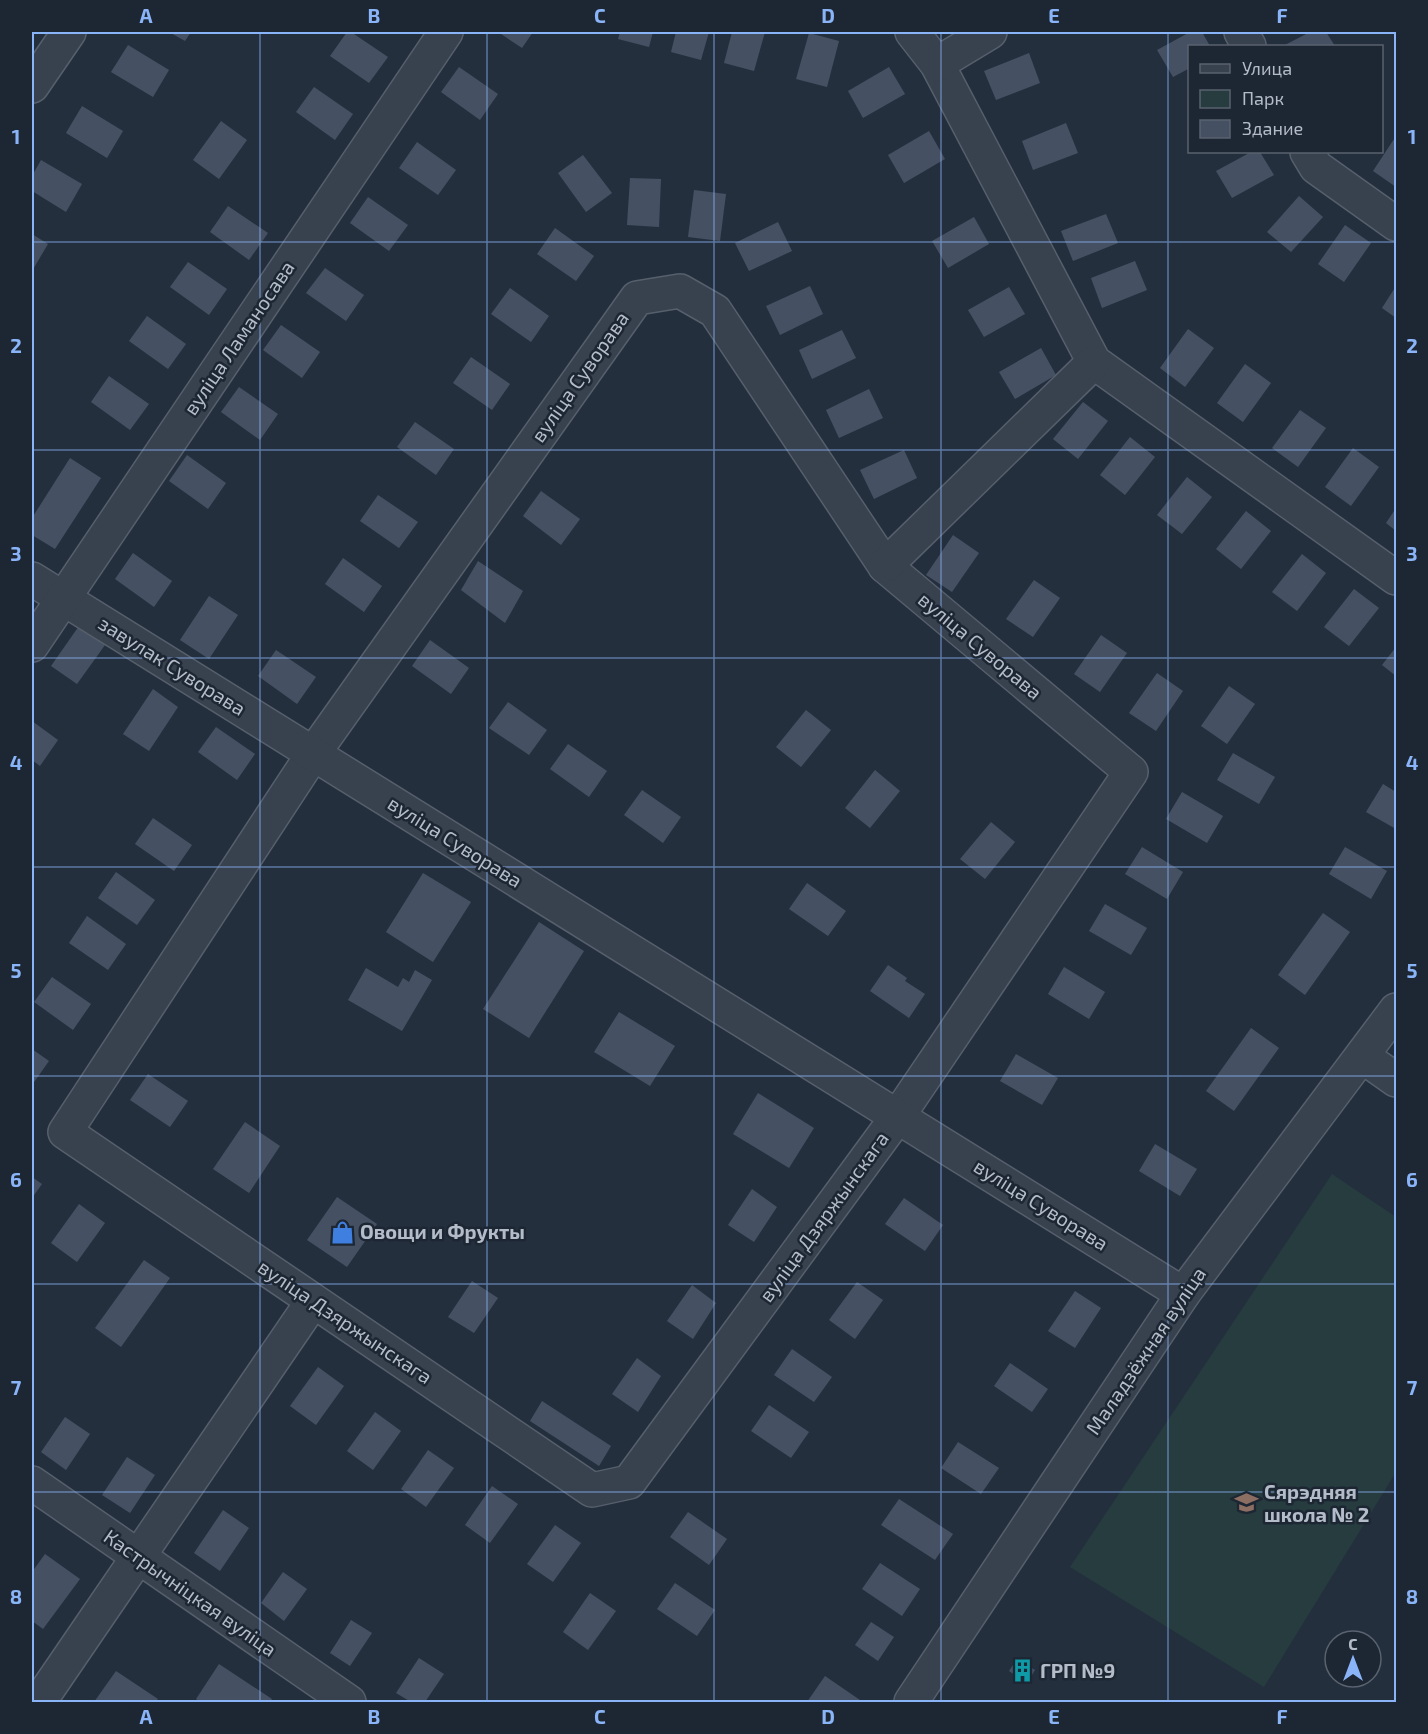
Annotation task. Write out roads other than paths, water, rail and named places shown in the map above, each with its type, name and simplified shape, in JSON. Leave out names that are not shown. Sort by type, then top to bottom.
[{"type":"street","points":[[32,86],[69,32]]},
{"type":"street","name":"вуліца Ламаносава","points":[[32,645],[446,32]]},
{"type":"street","points":[[912,32],[937,64],[1094,362],[1396,578]]},
{"type":"street","points":[[937,64],[990,32]]},
{"type":"street","points":[[1240,32],[1248,45]]},
{"type":"street","points":[[1308,153],[1316,167],[1396,224]]},
{"type":"street","name":"вуліца Суворава","points":[[898,1116],[1131,772],[885,566],[715,311],[680,291],[637,298],[312,753],[1183,1294]]},
{"type":"street","points":[[885,566],[1094,362]]},
{"type":"street","name":"завулак Суворава","points":[[32,579],[312,753]]},
{"type":"street","name":"вуліца Дзяржынскага","points":[[312,753],[65,1132],[592,1490],[629,1482],[898,1116]]},
{"type":"street","name":"Маладзёжная вуліца","points":[[910,1702],[1183,1294],[1396,1010]]},
{"type":"street","points":[[1362,1056],[1396,1080]]},
{"type":"street","points":[[39,1702],[313,1301]]},
{"type":"street","name":"Кастрычніцкая вуліца","points":[[32,1483],[349,1702]]},
{"type":"place","name":"Овощи и Фрукты","points":[[342,1232]]},
{"type":"place","name":"Сярэдняя школа № 2","points":[[1246,1503]]},
{"type":"place","name":"ГРП №9","points":[[1022,1671]]}]
